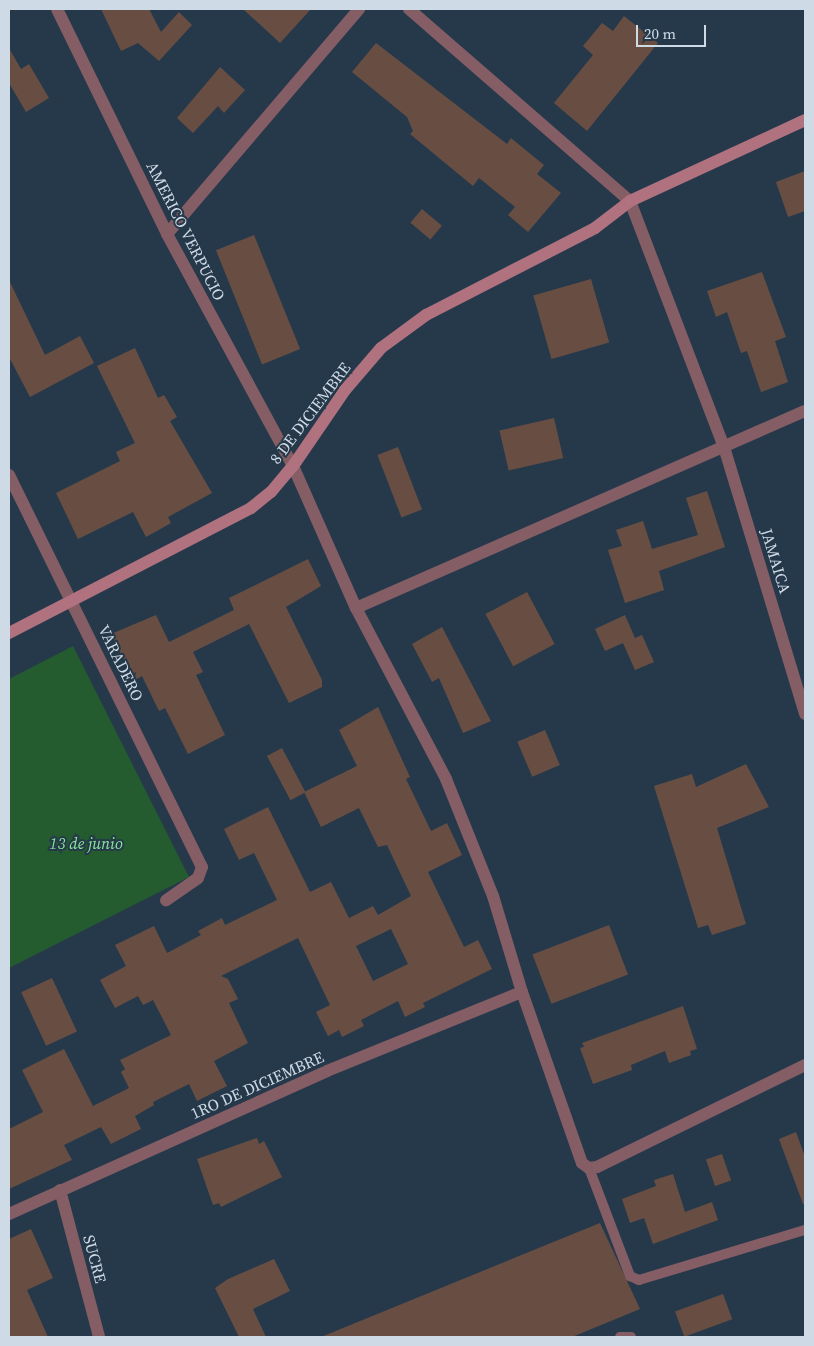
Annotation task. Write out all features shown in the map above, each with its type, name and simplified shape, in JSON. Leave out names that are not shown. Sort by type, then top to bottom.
[{"type":"main road","name":"8 DE DICIEMBRE","points":[[9,633],[71,598],[251,508],[271,492],[293,466],[345,390],[381,348],[426,315],[595,228],[630,202],[805,120]]},
{"type":"street","name":"AMERICO VERPUCIO","points":[[57,9],[167,234],[293,466],[356,608],[446,779],[493,896],[522,992],[582,1163],[589,1168]]},
{"type":"street","points":[[167,234],[359,9]]},
{"type":"street","points":[[409,9],[630,202]]},
{"type":"street","name":"JAMAICA","points":[[630,202],[724,447],[803,697],[805,714]]},
{"type":"street","points":[[356,608],[805,411]]},
{"type":"street","name":"VARADERO","points":[[9,475],[202,867],[198,878],[166,900]]},
{"type":"street","name":"1RO DE DICIEMBRE","points":[[9,1214],[327,1071],[522,992]]},
{"type":"street","points":[[589,1168],[805,1065]]},
{"type":"street","name":"SUCRE","points":[[60,1190],[99,1337]]},
{"type":"lane","points":[[589,1168],[630,1276],[639,1280],[805,1230]]},
{"type":"lane","points":[[620,1337],[631,1337]]},
{"type":"green space","name":"13 de junio","points":[[73,646],[189,877],[9,968],[9,679]]},
{"type":"building","points":[[101,9],[149,9],[161,32],[179,12],[192,25],[159,61],[138,43],[121,51]]},
{"type":"building","points":[[243,9],[311,9],[280,43]]},
{"type":"building","points":[[624,16],[658,43],[587,131],[554,103],[593,55],[583,46],[602,23],[613,31]]},
{"type":"building","points":[[376,43],[507,144],[511,138],[544,165],[537,174],[561,193],[528,232],[508,215],[515,207],[479,178],[473,186],[410,134],[413,131],[407,117],[352,72]]},
{"type":"building","points":[[9,48],[21,69],[29,64],[49,98],[26,112],[9,83]]},
{"type":"building","points":[[220,67],[245,90],[224,113],[218,106],[193,133],[177,118]]},
{"type":"building","points":[[805,171],[805,211],[788,217],[776,182]]},
{"type":"building","points":[[422,209],[442,226],[430,240],[410,223]]},
{"type":"building","points":[[254,235],[300,349],[262,364],[216,250]]},
{"type":"building","points":[[762,272],[786,337],[775,341],[788,382],[761,392],[747,351],[741,353],[727,312],[716,317],[707,291]]},
{"type":"building","points":[[591,279],[609,342],[552,359],[533,296]]},
{"type":"building","points":[[9,280],[45,355],[80,336],[94,363],[30,397],[9,357]]},
{"type":"building","points":[[135,348],[158,398],[164,395],[177,417],[170,421],[212,493],[168,517],[171,523],[146,537],[133,512],[78,539],[56,493],[120,461],[116,452],[135,443],[97,366]]},
{"type":"building","points":[[554,418],[563,458],[509,471],[499,431]]},
{"type":"building","points":[[398,447],[422,510],[401,517],[377,455]]},
{"type":"building","points":[[707,491],[725,547],[659,571],[664,590],[625,603],[608,550],[622,546],[616,530],[643,521],[652,549],[698,535],[686,498]]},
{"type":"building","points":[[308,559],[321,586],[286,607],[322,680],[322,687],[289,703],[249,624],[193,652],[203,672],[196,675],[225,735],[188,754],[165,708],[159,711],[142,676],[134,681],[111,634],[156,615],[169,642],[234,610],[229,598]]},
{"type":"building","points":[[527,592],[555,644],[513,666],[486,614]]},
{"type":"building","points":[[625,615],[635,638],[642,635],[654,662],[635,670],[623,643],[605,651],[595,629]]},
{"type":"building","points":[[442,627],[491,721],[463,733],[439,678],[432,682],[412,644]]},
{"type":"building","points":[[378,707],[410,777],[406,779],[431,831],[447,823],[462,855],[428,872],[464,947],[478,940],[492,969],[423,1003],[425,1007],[405,1017],[398,1001],[361,1020],[364,1026],[342,1037],[339,1030],[328,1036],[316,1012],[330,1005],[298,938],[221,976],[228,979],[238,999],[229,1003],[248,1043],[214,1061],[227,1086],[197,1101],[189,1084],[153,1102],[154,1105],[135,1116],[141,1129],[111,1144],[101,1127],[64,1145],[72,1160],[9,1189],[9,1129],[43,1112],[22,1070],[64,1049],[93,1106],[129,1088],[121,1072],[125,1069],[120,1060],[171,1035],[153,1000],[143,1005],[138,996],[115,1008],[100,980],[126,966],[115,945],[154,926],[167,953],[201,935],[198,931],[222,918],[225,925],[277,900],[254,853],[239,860],[224,829],[268,807],[310,892],[331,882],[349,918],[373,906],[378,915],[411,896],[387,845],[378,847],[359,808],[321,827],[304,792],[357,766],[339,730]],"holes":[[[391,929],[408,964],[373,981],[356,946]]]},
{"type":"building","points":[[545,730],[560,765],[532,777],[517,742]]},
{"type":"building","points":[[282,748],[305,792],[290,800],[267,756]]},
{"type":"building","points":[[746,764],[769,807],[717,828],[746,924],[712,935],[708,925],[698,928],[654,786],[692,774],[696,787]]},
{"type":"building","points":[[609,925],[628,974],[551,1004],[532,954]]},
{"type":"building","points":[[52,978],[77,1031],[46,1046],[21,992]]},
{"type":"building","points":[[683,1006],[697,1049],[690,1051],[691,1055],[669,1063],[665,1051],[631,1065],[632,1070],[593,1084],[580,1048],[584,1047],[582,1043]]},
{"type":"building","points":[[796,1132],[805,1157],[805,1204],[803,1204],[779,1139]]},
{"type":"building","points":[[257,1138],[259,1144],[264,1141],[282,1177],[221,1207],[219,1203],[213,1205],[197,1159]]},
{"type":"building","points":[[722,1154],[731,1180],[715,1186],[706,1160]]},
{"type":"building","points":[[673,1174],[685,1212],[712,1202],[718,1220],[653,1244],[644,1218],[630,1223],[622,1199],[656,1186],[654,1180]]},
{"type":"building","points":[[600,1223],[640,1309],[572,1337],[321,1337]]},
{"type":"building","points":[[31,1229],[53,1278],[27,1290],[48,1337],[9,1337],[9,1239]]},
{"type":"building","points":[[274,1259],[290,1291],[253,1309],[266,1337],[239,1337],[215,1288],[228,1279]]},
{"type":"building","points":[[723,1294],[732,1319],[684,1337],[675,1311]]}]
